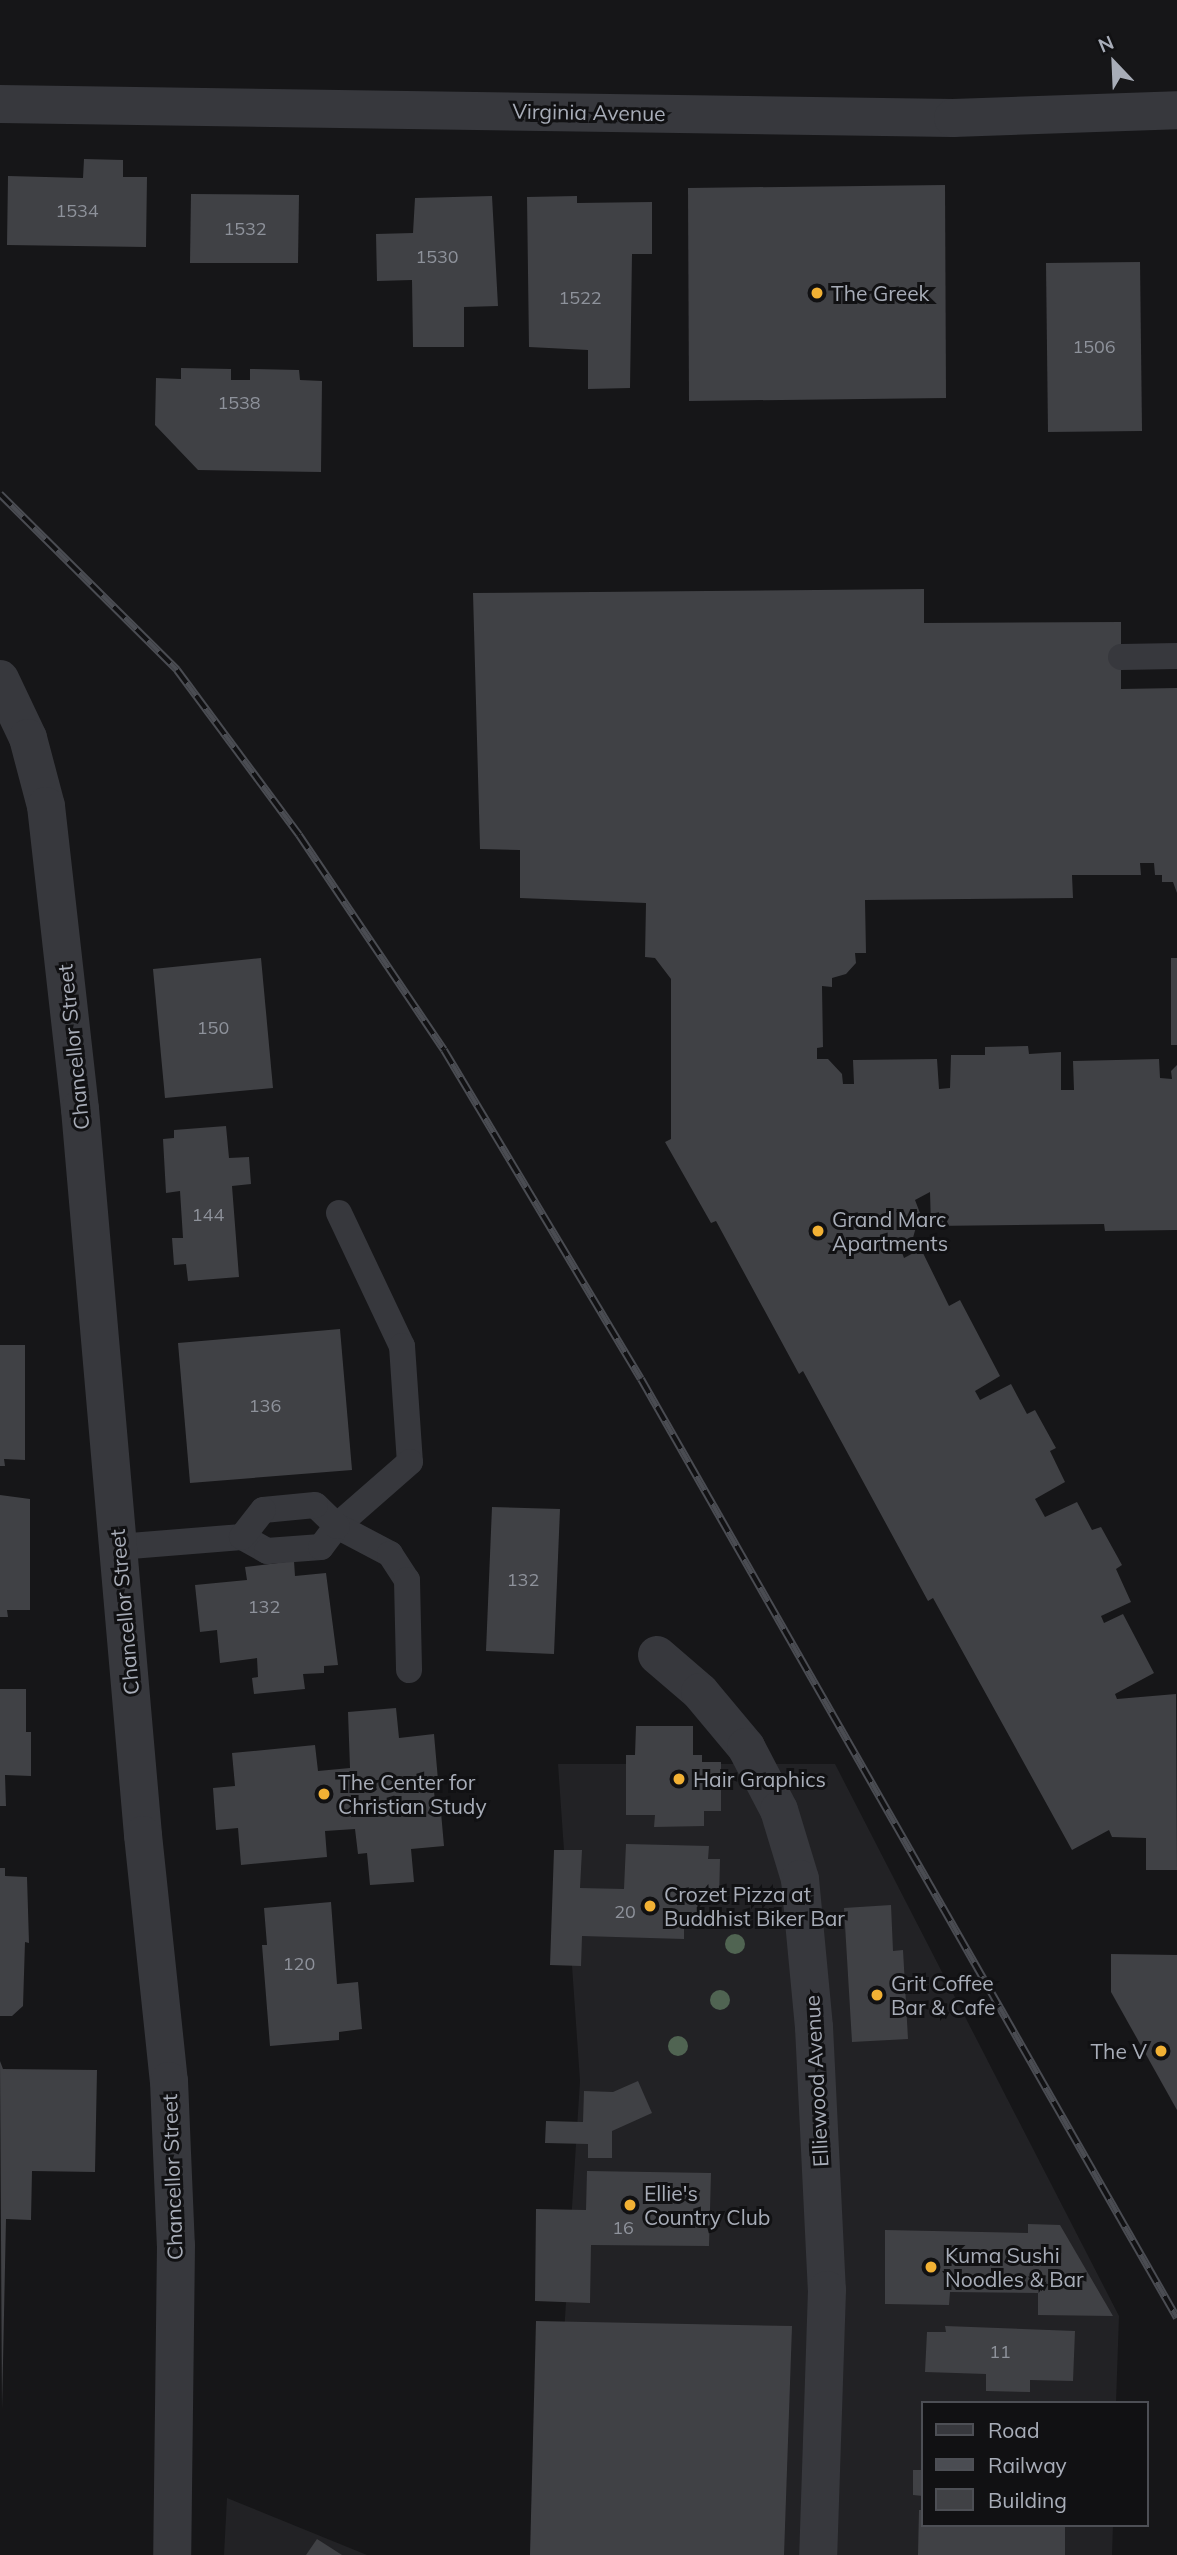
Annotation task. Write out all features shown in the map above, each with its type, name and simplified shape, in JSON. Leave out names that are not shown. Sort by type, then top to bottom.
[{"type":"street","name":"Virginia Avenue","points":[[0,104],[953,118],[1177,110]]},
{"type":"street","name":"Chancellor Street","points":[[0,679],[28,738],[46,806],[80,1109],[169,2081],[176,2245],[172,2555]]},
{"type":"street","name":"Elliewood Avenue","points":[[657,1654],[700,1692],[746,1747],[779,1811],[800,1879],[814,2026],[827,2290],[818,2555]]},
{"type":"lane","points":[[1121,657],[1177,656]]},
{"type":"lane","points":[[118,1547],[242,1537],[267,1551],[321,1547],[337,1526],[410,1462],[402,1346],[339,1213]]},
{"type":"lane","points":[[242,1537],[263,1510],[315,1505],[337,1526],[390,1554],[407,1580],[409,1670]]},
{"type":"shaded area","points":[[558,1764],[835,1764],[1119,2316],[1116,2401],[922,2401],[922,2527],[1113,2527],[1112,2555],[550,2555],[580,2081]]},
{"type":"shaded area","points":[[227,2498],[367,2555],[224,2555]]},
{"type":"building","points":[[84,159],[123,160],[123,177],[147,177],[146,247],[7,245],[8,176],[83,178]]},
{"type":"building","name":"The Greek","points":[[945,185],[946,398],[689,401],[688,188]]},
{"type":"building","points":[[191,194],[299,195],[298,263],[190,263]]},
{"type":"building","points":[[492,196],[498,306],[464,307],[464,347],[413,347],[412,280],[377,281],[376,234],[413,233],[415,198]]},
{"type":"building","points":[[577,196],[577,203],[652,202],[652,254],[632,254],[630,388],[588,389],[588,350],[529,347],[527,197]]},
{"type":"building","points":[[1140,262],[1142,431],[1048,432],[1046,263]]},
{"type":"building","points":[[181,368],[231,369],[231,380],[250,380],[250,369],[299,370],[300,380],[322,381],[321,472],[198,470],[155,425],[156,378],[181,379]]},
{"type":"building","name":"Grand Marc Apartments","points":[[924,589],[924,623],[1121,622],[1121,689],[1177,688],[1177,893],[1173,882],[1162,882],[1162,875],[1155,875],[1154,863],[1140,863],[1141,875],[1072,875],[1073,898],[865,900],[866,953],[855,953],[856,963],[846,974],[832,978],[832,987],[822,986],[823,1047],[817,1048],[817,1059],[828,1059],[842,1074],[843,1084],[854,1084],[853,1060],[937,1059],[939,1089],[950,1088],[951,1055],[985,1055],[985,1047],[1028,1046],[1029,1054],[1061,1052],[1061,1090],[1074,1090],[1073,1061],[1159,1059],[1160,1078],[1172,1079],[1171,1071],[1177,1065],[1177,1230],[1105,1231],[1104,1224],[931,1226],[930,1192],[915,1200],[920,1213],[911,1216],[916,1227],[911,1245],[901,1250],[904,1258],[921,1249],[949,1306],[960,1300],[1000,1376],[975,1391],[980,1400],[1011,1384],[1027,1414],[1035,1410],[1056,1448],[1050,1451],[1065,1482],[1035,1499],[1045,1517],[1077,1502],[1092,1530],[1101,1527],[1122,1565],[1116,1569],[1131,1602],[1101,1616],[1104,1623],[1123,1614],[1154,1673],[1115,1694],[1117,1699],[1176,1694],[1177,1870],[1146,1870],[1146,1838],[1112,1837],[1109,1830],[1072,1850],[933,1598],[928,1601],[803,1371],[799,1374],[716,1221],[711,1223],[665,1142],[671,1139],[671,979],[655,958],[645,957],[646,903],[520,898],[520,850],[480,849],[473,593]]},
{"type":"building","points":[[261,958],[273,1088],[165,1098],[153,969]]},
{"type":"building","points":[[1171,958],[1177,958],[1177,1045],[1171,1045]]},
{"type":"building","points":[[226,1126],[229,1158],[249,1157],[251,1184],[232,1186],[239,1277],[188,1281],[186,1264],[174,1265],[172,1238],[183,1238],[180,1191],[166,1193],[163,1139],[174,1138],[174,1130]]},
{"type":"building","points":[[340,1329],[352,1470],[190,1483],[178,1343]]},
{"type":"building","points":[[0,1345],[25,1345],[25,1460],[4,1459],[5,1466],[0,1466]]},
{"type":"building","points":[[0,1495],[30,1499],[30,1610],[7,1610],[8,1617],[0,1617]]},
{"type":"building","points":[[492,1507],[560,1509],[554,1654],[486,1651]]},
{"type":"building","points":[[294,1561],[295,1576],[326,1573],[338,1665],[324,1666],[324,1673],[303,1674],[305,1689],[254,1694],[252,1678],[258,1677],[257,1658],[220,1663],[217,1630],[200,1632],[195,1585],[247,1580],[245,1567]]},
{"type":"building","points":[[0,1689],[26,1689],[26,1732],[31,1732],[31,1776],[5,1775],[6,1806],[0,1806]]},
{"type":"building","name":"The Center for Christian Study","points":[[396,1708],[399,1738],[434,1734],[438,1780],[433,1780],[435,1802],[440,1801],[444,1846],[411,1849],[414,1882],[370,1885],[367,1853],[358,1854],[355,1829],[325,1831],[327,1857],[241,1865],[238,1828],[216,1830],[213,1788],[235,1786],[232,1753],[315,1745],[318,1771],[350,1768],[348,1712]]},
{"type":"building","points":[[636,1726],[693,1726],[693,1755],[702,1755],[702,1762],[721,1762],[721,1811],[704,1811],[704,1826],[654,1827],[655,1815],[626,1815],[626,1755],[635,1755]]},
{"type":"building","points":[[626,1844],[709,1846],[708,1859],[720,1859],[719,1902],[698,1901],[697,1924],[684,1923],[684,1939],[582,1936],[581,1966],[550,1965],[554,1850],[582,1850],[580,1888],[624,1889]]},
{"type":"building","points":[[0,1868],[5,1868],[5,1876],[27,1877],[29,1943],[25,1942],[23,2006],[12,2016],[0,2016]]},
{"type":"building","points":[[331,1902],[337,1984],[358,1982],[362,2029],[339,2032],[339,2040],[270,2046],[262,1945],[267,1945],[264,1908]]},
{"type":"building","name":"Grit Coffee Bar & Cafe","points":[[891,1905],[893,1951],[903,1950],[908,2039],[852,2042],[844,1908]]},
{"type":"building","name":"The V","points":[[1111,1954],[1177,1955],[1177,2110],[1111,1992]]},
{"type":"building","points":[[0,2061],[3,2069],[97,2070],[95,2172],[32,2171],[31,2220],[6,2219],[2,2410]]},
{"type":"building","points":[[638,2081],[652,2113],[612,2131],[612,2158],[588,2158],[588,2144],[545,2143],[546,2121],[583,2122],[584,2091],[613,2092]]},
{"type":"building","points":[[587,2171],[711,2173],[709,2246],[591,2245],[590,2303],[535,2301],[536,2209],[586,2210]]},
{"type":"building","points":[[1028,2224],[1060,2225],[1113,2316],[1038,2315],[1038,2293],[950,2292],[949,2305],[885,2304],[885,2230],[1028,2233]]},
{"type":"building","points":[[536,2321],[792,2326],[784,2555],[530,2555]]},
{"type":"building","points":[[945,2326],[1075,2331],[1073,2381],[1030,2380],[1030,2392],[986,2391],[986,2374],[925,2372],[927,2332],[946,2332]]},
{"type":"building","points":[[913,2470],[922,2470],[922,2496],[913,2495]]},
{"type":"building","points":[[919,2510],[922,2510],[922,2527],[1065,2527],[1065,2555],[918,2555]]},
{"type":"building","points":[[317,2539],[342,2555],[306,2555]]},
{"type":"railway","points":[[0,494],[177,670],[299,835],[444,1050],[641,1379],[1177,2318]]},
{"type":"place","name":"The Greek","points":[[817,293]]},
{"type":"place","name":"Grand Marc Apartments","points":[[818,1231]]},
{"type":"place","name":"Hair Graphics","points":[[679,1779]]},
{"type":"place","name":"The Center for Christian Study","points":[[324,1794]]},
{"type":"place","name":"Crozet Pizza at Buddhist Biker Bar","points":[[650,1906]]},
{"type":"place","name":"Grit Coffee Bar & Cafe","points":[[877,1995]]},
{"type":"place","name":"The V","points":[[1161,2051]]},
{"type":"place","name":"Ellie's Country Club","points":[[630,2205]]},
{"type":"place","name":"Kuma Sushi Noodles & Bar","points":[[931,2267]]}]
